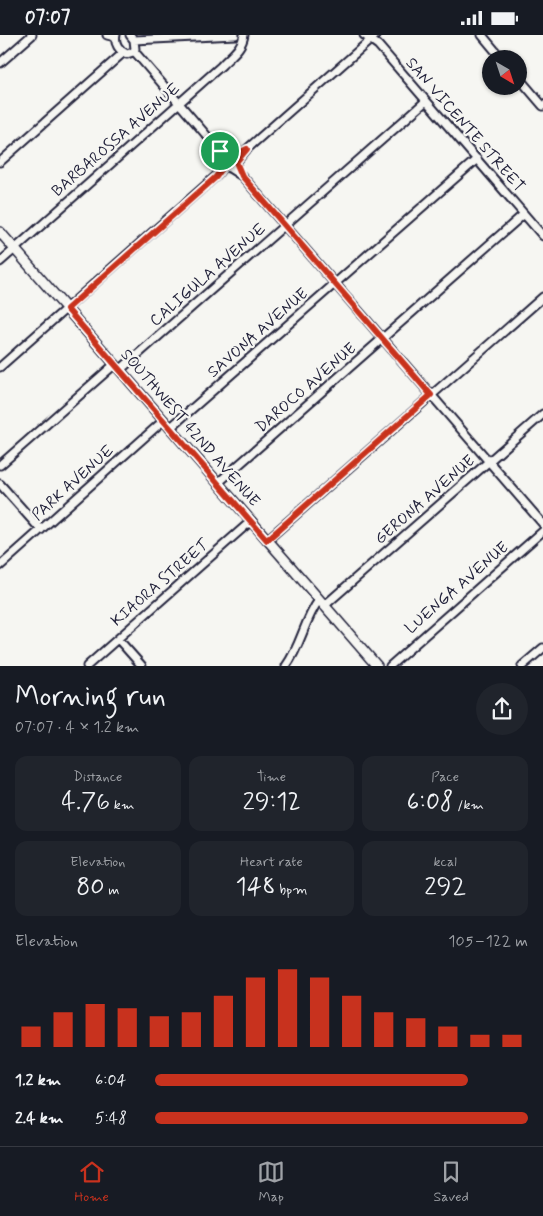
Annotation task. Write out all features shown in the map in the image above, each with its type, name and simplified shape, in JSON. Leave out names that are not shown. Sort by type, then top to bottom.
[{"type":"main road","name":"SOUTHWEST 42ND AVENUE","points":[[0,232],[322,603],[369,662],[377,666]]},
{"type":"street","points":[[0,63],[32,35]]},
{"type":"street","points":[[107,35],[116,36],[117,45],[123,53],[129,54],[136,47],[132,38],[235,35]]},
{"type":"street","name":"BARBAROSSA AVENUE","points":[[0,262],[238,49],[244,35]]},
{"type":"street","name":"SAN VICENTE STREET","points":[[364,35],[374,37],[426,101],[543,236]]},
{"type":"street","points":[[482,35],[494,50]]},
{"type":"street","points":[[0,367],[374,37]]},
{"type":"street","points":[[134,51],[543,524]]},
{"type":"street","points":[[0,162],[123,53]]},
{"type":"street","points":[[528,88],[543,106]]},
{"type":"street","name":"CALIGULA AVENUE","points":[[0,465],[118,367],[426,101]]},
{"type":"street","name":"SAVONA AVENUE","points":[[170,428],[477,159]]},
{"type":"street","name":"DAROCO AVENUE","points":[[218,483],[524,214]]},
{"type":"street","points":[[267,540],[543,297]]},
{"type":"street","name":"GERONA AVENUE","points":[[286,666],[294,655],[313,608],[322,603],[543,414]]},
{"type":"street","name":"PARK AVENUE","points":[[0,566],[164,420]]},
{"type":"street","points":[[0,484],[41,530]]},
{"type":"street","name":"KIAORA STREET","points":[[87,666],[251,521]]},
{"type":"street","name":"LUENGA AVENUE","points":[[390,666],[543,531]]},
{"type":"street","points":[[118,639],[142,666]]},
{"type":"street","points":[[522,666],[543,648]]},
{"type":"route","points":[[247,149],[236,162],[242,176],[431,395],[267,540],[67,309],[216,177],[216,174],[225,164],[220,151],[229,158],[247,149]]}]
